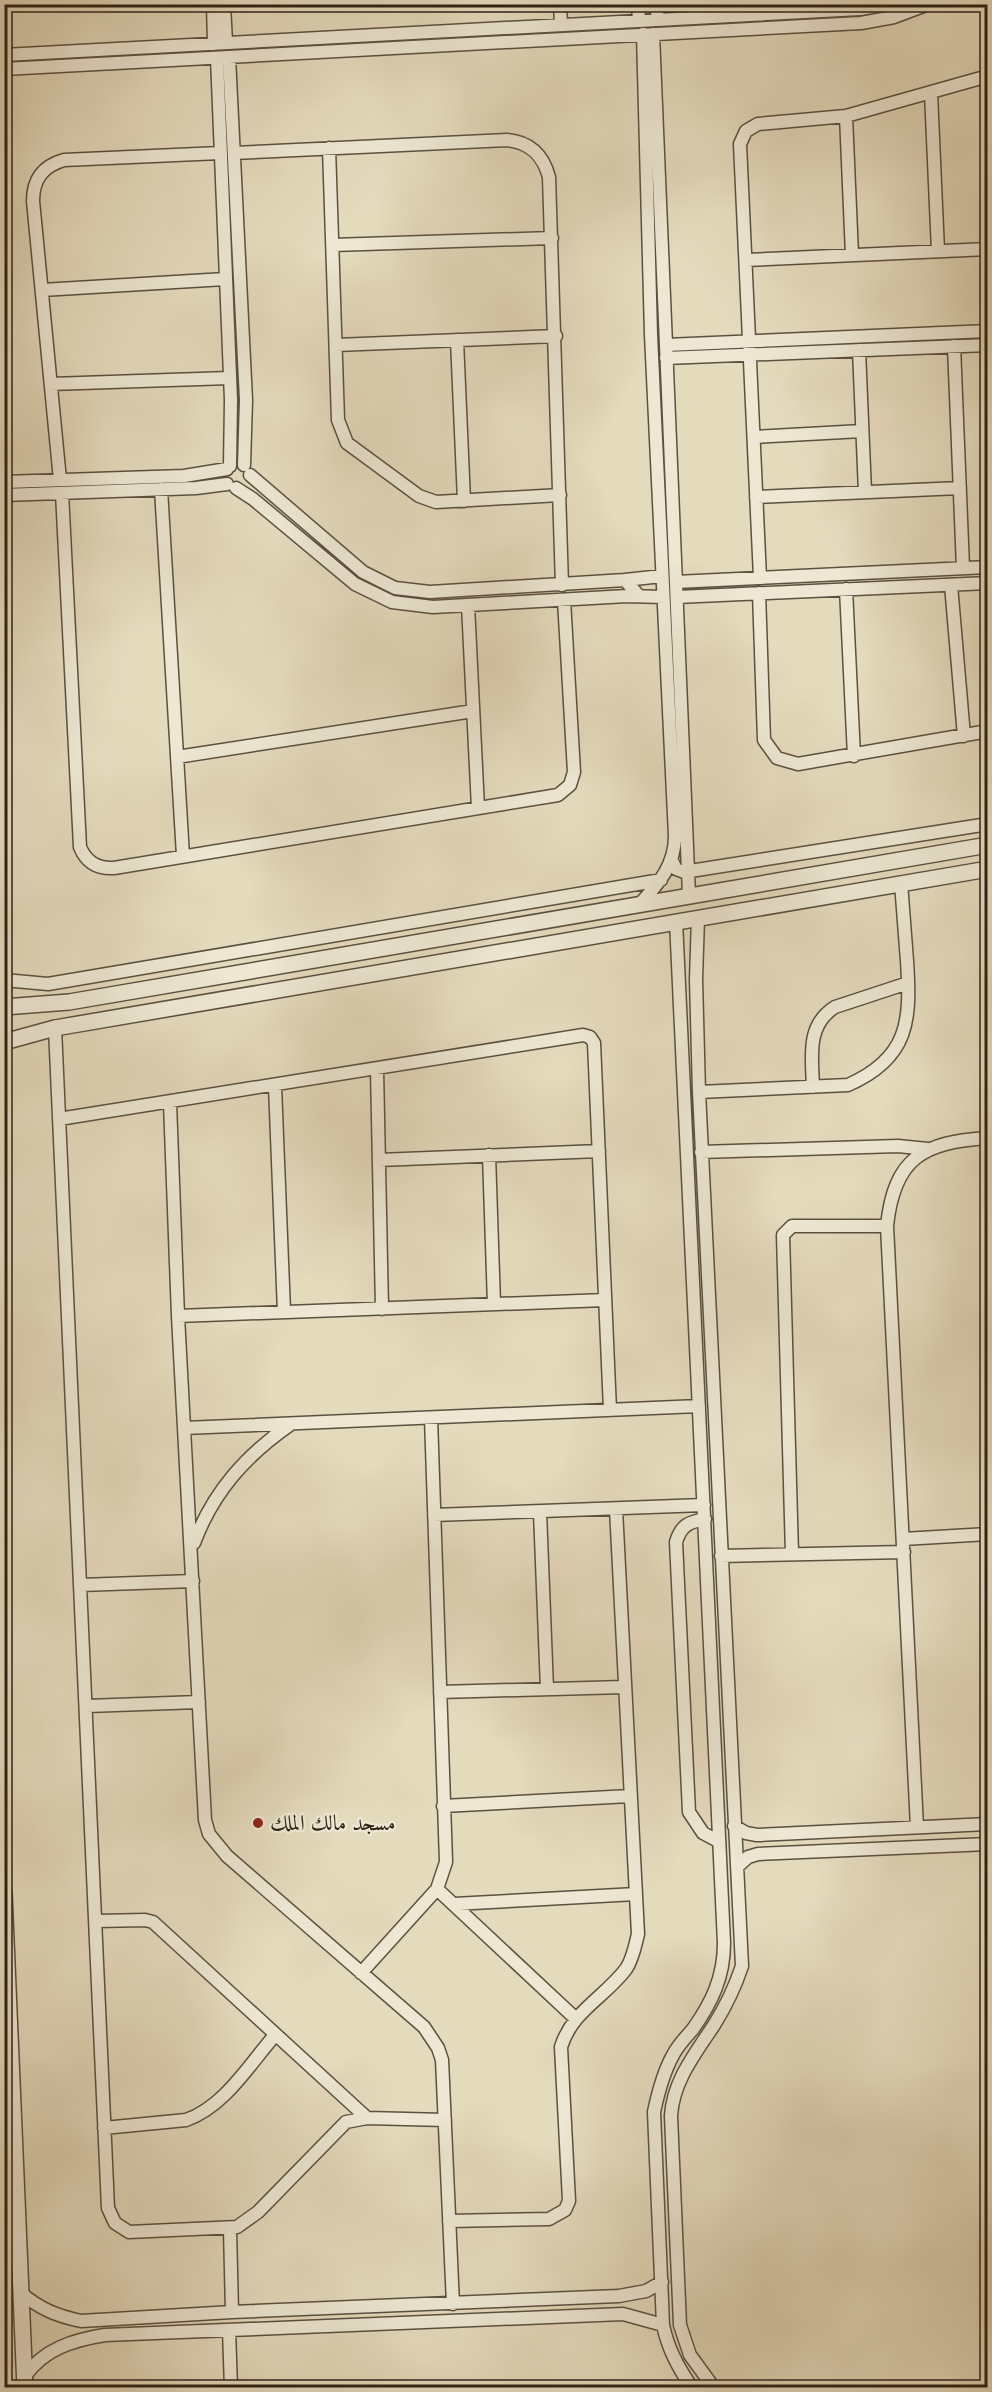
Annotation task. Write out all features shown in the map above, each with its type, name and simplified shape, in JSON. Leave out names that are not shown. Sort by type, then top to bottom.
[{"type":"street","points":[[213,4],[220,44]]},
{"type":"street","points":[[220,44],[224,4]]},
{"type":"street","points":[[560,4],[561,24]]},
{"type":"street","points":[[638,4],[639,21]]},
{"type":"street","points":[[656,4],[658,20]]},
{"type":"street","points":[[4,55],[860,9],[890,4]]},
{"type":"street","points":[[4,69],[861,23],[894,17],[929,4]]},
{"type":"street","points":[[648,34],[666,345],[689,895]]},
{"type":"street","points":[[639,905],[661,880],[672,861],[675,836],[656,461],[648,34]]},
{"type":"street","points":[[4,482],[161,489],[246,485],[246,400],[234,153],[223,57]]},
{"type":"street","points":[[223,57],[220,153],[229,378],[228,467],[225,476],[232,486],[249,496],[366,592],[405,606],[639,596],[663,597]]},
{"type":"street","points":[[760,578],[740,144],[743,135],[758,124],[846,116],[987,76]]},
{"type":"street","points":[[931,93],[938,251]]},
{"type":"street","points":[[846,116],[852,255]]},
{"type":"street","points":[[234,153],[507,140],[524,143],[541,157],[546,166],[552,238],[562,585]]},
{"type":"street","points":[[329,148],[338,420],[347,443],[418,496],[436,502],[560,495]]},
{"type":"street","points":[[220,153],[64,160],[44,170],[33,190],[61,486],[80,847],[93,864],[106,868],[558,795],[570,785],[573,777],[564,600]]},
{"type":"street","points":[[333,245],[552,238]]},
{"type":"street","points":[[746,260],[987,249]]},
{"type":"street","points":[[42,290],[225,279]]},
{"type":"street","points":[[666,345],[987,332]]},
{"type":"street","points":[[336,345],[555,336]]},
{"type":"street","points":[[457,340],[464,501]]},
{"type":"street","points":[[666,358],[987,345]]},
{"type":"street","points":[[954,346],[963,568]]},
{"type":"street","points":[[859,350],[865,492]]},
{"type":"street","points":[[51,384],[229,378]]},
{"type":"street","points":[[754,437],[862,432]]},
{"type":"street","points":[[656,461],[671,460]]},
{"type":"street","points":[[4,495],[61,486],[195,475],[237,463],[363,572],[395,588],[430,592],[562,585],[662,576]]},
{"type":"street","points":[[756,497],[960,488]]},
{"type":"street","points":[[161,489],[183,856]]},
{"type":"street","points":[[676,582],[987,567]]},
{"type":"street","points":[[625,580],[639,596]]},
{"type":"street","points":[[677,597],[987,583]]},
{"type":"street","points":[[951,585],[964,736]]},
{"type":"street","points":[[846,589],[854,756]]},
{"type":"street","points":[[759,593],[764,740],[777,758],[790,764],[854,756],[987,731]]},
{"type":"street","points":[[468,605],[478,808]]},
{"type":"street","points":[[667,690],[681,690]]},
{"type":"street","points":[[177,757],[473,711]]},
{"type":"street","points":[[672,861],[680,872],[689,872],[987,824]]},
{"type":"street","points":[[4,1007],[69,1002],[987,845]]},
{"type":"street","points":[[4,1042],[55,1028],[987,869]]},
{"type":"street","points":[[4,980],[48,984],[661,880]]},
{"type":"street","points":[[699,1092],[848,1085],[870,1076],[888,1061],[901,1041],[908,1019],[908,983],[901,883]]},
{"type":"street","points":[[698,918],[696,979],[701,1152],[742,1966],[725,2006],[692,2058],[672,2097],[673,2192],[683,2339],[690,2355],[714,2388]]},
{"type":"street","points":[[676,921],[681,980],[724,1965],[706,2011],[674,2053],[658,2094],[654,2112],[663,2325],[667,2345],[692,2388]]},
{"type":"street","points":[[681,980],[696,979]]},
{"type":"street","points":[[813,1087],[812,1039],[814,1029],[826,1012],[908,983]]},
{"type":"street","points":[[55,1028],[108,2208],[115,2223],[138,2233],[230,2229],[258,2212],[338,2128],[356,2119],[367,2118],[445,2120]]},
{"type":"street","points":[[59,1119],[587,1035],[594,1043],[610,1410]]},
{"type":"street","points":[[376,1070],[382,1309]]},
{"type":"street","points":[[275,1086],[284,1312]]},
{"type":"street","points":[[170,1102],[178,1316],[205,1821],[209,1834],[227,1856],[432,2037],[442,2060],[453,2304]]},
{"type":"street","points":[[917,1827],[887,1226],[890,1200],[897,1180],[910,1162],[928,1149],[948,1141],[987,1138]]},
{"type":"street","points":[[701,1152],[898,1146],[928,1149]]},
{"type":"street","points":[[379,1160],[599,1151]]},
{"type":"street","points":[[489,1155],[494,1304]]},
{"type":"street","points":[[792,1554],[783,1235],[792,1226],[887,1226]]},
{"type":"street","points":[[178,1316],[605,1300]]},
{"type":"street","points":[[184,1428],[699,1406]]},
{"type":"street","points":[[361,1973],[437,1889],[446,1862],[431,1418]]},
{"type":"street","points":[[192,1549],[207,1511],[230,1477],[258,1448],[292,1424]]},
{"type":"street","points":[[434,1515],[704,1505]]},
{"type":"street","points":[[449,2221],[549,2219],[565,2210],[569,2201],[560,2058],[565,2032],[575,2018],[626,1970],[634,1953],[638,1934],[616,1509]]},
{"type":"street","points":[[540,1512],[547,1689]]},
{"type":"street","points":[[705,1519],[688,1522],[680,1531],[676,1542],[689,1812],[703,1833],[718,1841]]},
{"type":"street","points":[[721,1556],[792,1554],[903,1546],[987,1534]]},
{"type":"street","points":[[81,1585],[193,1581]]},
{"type":"street","points":[[708,1600],[723,1599]]},
{"type":"street","points":[[440,1692],[624,1687]]},
{"type":"street","points":[[87,1706],[199,1702]]},
{"type":"street","points":[[443,1806],[630,1796]]},
{"type":"street","points":[[734,1826],[746,1833],[757,1835],[987,1824]]},
{"type":"street","points":[[737,1867],[748,1857],[758,1854],[987,1844]]},
{"type":"street","points":[[437,1889],[575,2018]]},
{"type":"street","points":[[4,1893],[25,2382]]},
{"type":"street","points":[[453,1904],[636,1894]]},
{"type":"street","points":[[96,1921],[145,1920],[153,1922],[367,2118]]},
{"type":"street","points":[[104,2128],[186,2120],[197,2116],[217,2102],[275,2035]]},
{"type":"street","points":[[659,2193],[673,2192]]},
{"type":"street","points":[[230,2229],[232,2312]]},
{"type":"street","points":[[21,2293],[37,2307],[58,2317],[81,2321],[232,2312],[619,2296],[646,2291],[662,2282]]},
{"type":"street","points":[[25,2382],[36,2361],[54,2349],[81,2338],[105,2335],[622,2313],[663,2325]]},
{"type":"street","points":[[105,2320],[105,2335]]},
{"type":"street","points":[[229,2330],[231,2388]]},
{"type":"place","name":"مسجد مالك الملك","points":[[258,1823]]}]
